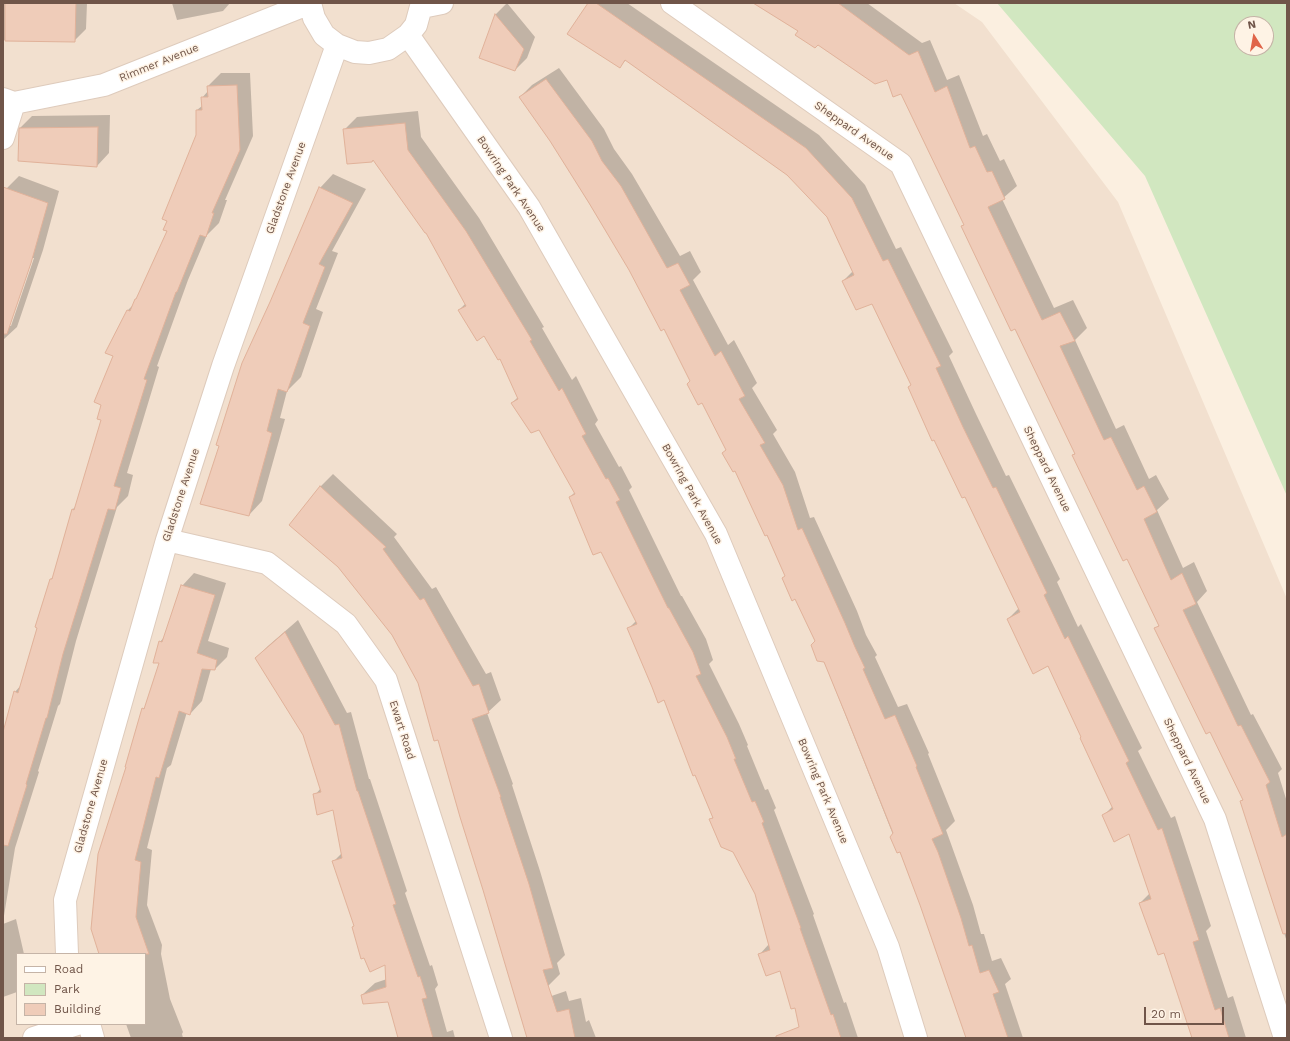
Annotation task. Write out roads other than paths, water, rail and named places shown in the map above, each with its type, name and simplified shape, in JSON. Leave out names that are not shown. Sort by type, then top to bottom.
[{"type":"street","points":[[310,3],[314,18],[324,35],[337,45],[355,52],[369,53],[388,49],[408,35],[429,4]]},
{"type":"street","name":"Rimmer Avenue","points":[[9,101],[104,85],[310,3]]},
{"type":"street","name":"Sheppard Avenue","points":[[672,3],[901,164],[1215,819],[1285,1038]]},
{"type":"street","name":"Bowring Park Avenue","points":[[408,35],[529,207],[716,534],[888,947],[916,1038]]},
{"type":"street","name":"Gladstone Avenue","points":[[67,953],[65,900],[167,540],[223,366],[337,45]]},
{"type":"street","points":[[3,138],[9,101]]},
{"type":"street","name":"Ewart Road","points":[[167,540],[267,563],[346,624],[386,680],[501,1038]]},
{"type":"street","points":[[34,1038],[74,1025]]},
{"type":"street","points":[[89,1025],[93,1038]]}]
